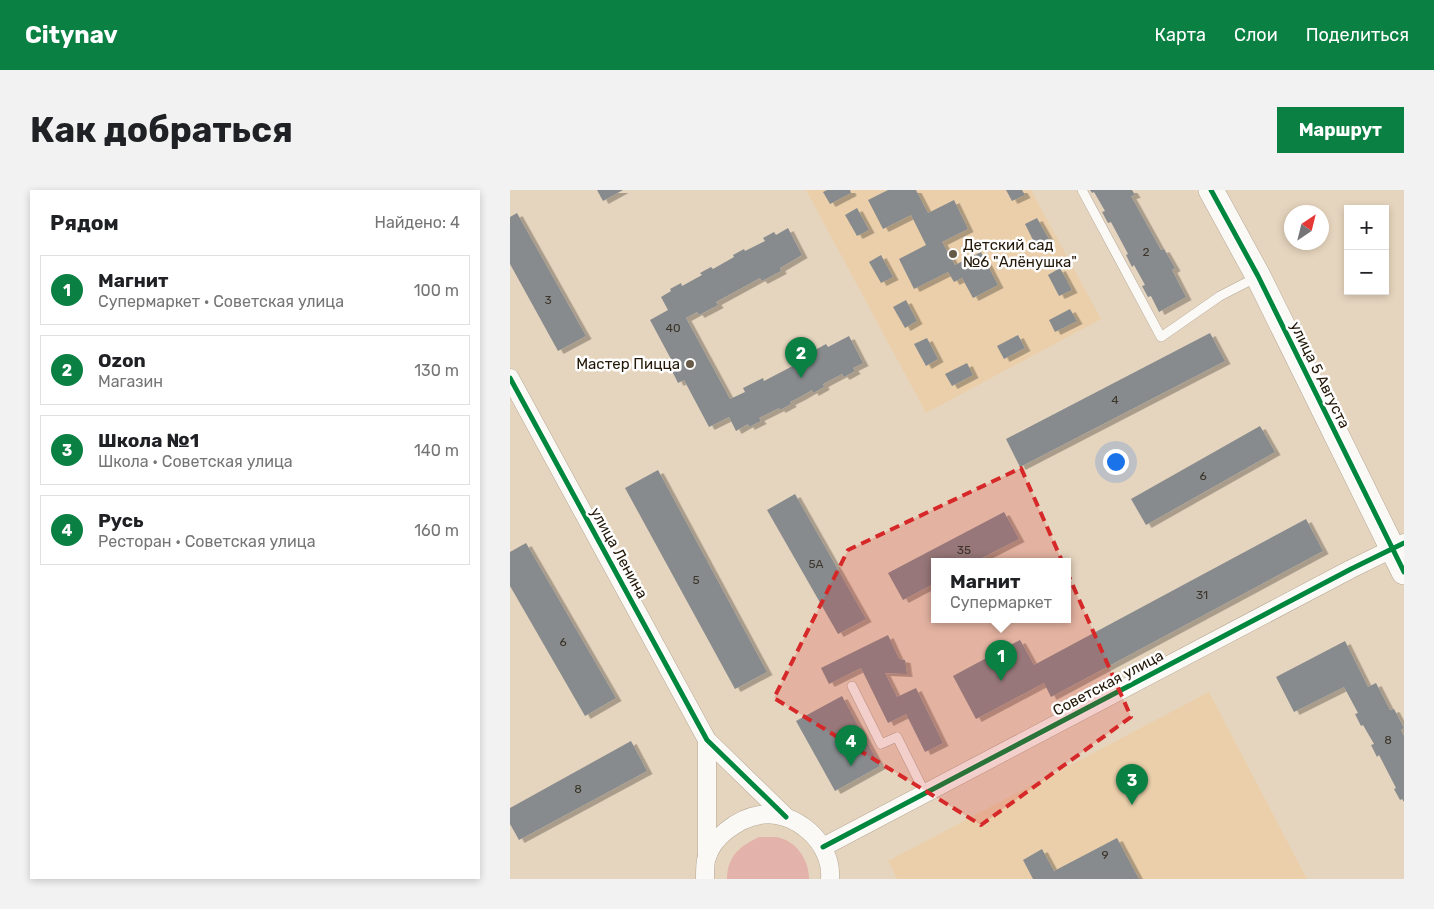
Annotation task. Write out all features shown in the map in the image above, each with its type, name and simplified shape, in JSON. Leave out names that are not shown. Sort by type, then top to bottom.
[{"type":"street","name":"улица 5 Августа","points":[[1211,190],[1258,276],[1398,546],[1404,572]]},
{"type":"street","name":"улица Ленина","points":[[510,378],[707,740]]},
{"type":"street","name":"Советская улица","points":[[823,847],[1398,546]]},
{"type":"street","points":[[707,740],[786,817],[807,828],[823,847],[831,871],[830,879]]},
{"type":"street","points":[[705,879],[707,740]]},
{"type":"street","points":[[706,859],[718,838],[737,822],[761,814],[786,817]]},
{"type":"lane","points":[[1082,190],[1161,337],[1220,296],[1258,276]]},
{"type":"lane","points":[[852,686],[881,744],[897,737],[926,793]]},
{"type":"highlighted area","points":[[1021,468],[1131,717],[981,825],[774,698],[848,550]]},
{"type":"shaded area","name":"Детский сад №6 \"Алёнушка\"","points":[[806,190],[1031,190],[1101,319],[926,413]]},
{"type":"shaded area","points":[[1209,692],[1307,879],[897,879],[888,861]]},
{"type":"shaded area","points":[[759,837],[776,837],[790,842],[804,858],[809,879],[727,879],[729,864],[732,858],[746,844]]},
{"type":"building","points":[[597,190],[623,190],[603,201]]},
{"type":"building","points":[[827,190],[850,190],[851,193],[830,204],[823,192]]},
{"type":"building","points":[[888,190],[916,190],[928,213],[954,200],[968,229],[942,242],[955,265],[981,252],[998,285],[973,298],[962,278],[954,282],[948,272],[914,289],[899,259],[926,245],[911,215],[883,229],[868,200]]},
{"type":"building","points":[[1006,190],[1022,190],[1025,195],[1012,201]]},
{"type":"building","points":[[1090,190],[1132,190],[1135,195],[1131,196],[1161,250],[1164,249],[1175,268],[1172,270],[1186,297],[1159,312],[1151,296],[1148,297],[1142,286],[1145,285],[1134,265],[1132,267],[1126,255],[1128,254],[1111,222],[1108,223],[1102,212],[1105,211],[1094,192],[1092,193]]},
{"type":"building","points":[[857,208],[869,230],[857,236],[845,215]]},
{"type":"building","points":[[517,213],[586,336],[558,351],[510,264],[510,217]]},
{"type":"building","points":[[1037,218],[1049,239],[1036,246],[1025,224]]},
{"type":"building","points":[[788,228],[802,255],[780,268],[781,271],[762,281],[760,278],[716,302],[718,305],[699,315],[697,312],[686,318],[730,399],[745,392],[743,388],[763,378],[764,381],[808,358],[806,355],[826,344],[828,347],[849,336],[863,363],[853,368],[855,371],[844,377],[842,374],[823,384],[824,387],[813,393],[812,390],[780,410],[779,408],[759,418],[761,421],[749,427],[748,424],[736,431],[729,417],[709,427],[684,380],[678,383],[668,363],[672,361],[650,320],[668,310],[661,297],[671,291],[670,289],[681,283],[682,286],[702,275],[700,273],[711,267],[713,269],[744,249],[745,251],[765,241],[763,238],[774,232],[776,235]]},
{"type":"building","points":[[881,255],[893,277],[881,283],[869,262]]},
{"type":"building","points":[[1060,268],[1072,290],[1059,296],[1048,275]]},
{"type":"building","points":[[906,300],[917,321],[905,328],[893,307]]},
{"type":"building","points":[[1070,309],[1077,321],[1055,332],[1049,320]]},
{"type":"building","points":[[1210,333],[1225,361],[1020,467],[1006,439]]},
{"type":"building","points":[[1018,335],[1025,348],[1004,359],[997,346]]},
{"type":"building","points":[[927,338],[938,359],[926,366],[914,344]]},
{"type":"building","points":[[967,363],[973,375],[952,386],[945,374]]},
{"type":"building","points":[[1260,426],[1275,452],[1146,525],[1131,499]]},
{"type":"building","points":[[658,470],[767,672],[735,689],[625,488]]},
{"type":"building","points":[[795,494],[866,619],[838,634],[767,510]]},
{"type":"building","points":[[1004,512],[1019,539],[982,558],[931,558],[931,585],[903,600],[888,573]]},
{"type":"building","points":[[1306,519],[1323,551],[1051,697],[1044,683],[976,719],[953,676],[1020,640],[1034,665]]},
{"type":"building","points":[[526,543],[616,698],[585,716],[510,586],[510,552]]},
{"type":"building","points":[[888,635],[899,659],[905,660],[907,674],[885,673],[897,697],[916,688],[943,743],[925,752],[906,714],[888,723],[861,668],[829,684],[821,668]]},
{"type":"building","points":[[1345,641],[1368,687],[1376,683],[1390,710],[1394,709],[1404,728],[1401,730],[1404,736],[1404,802],[1402,799],[1400,800],[1394,789],[1396,788],[1379,755],[1377,757],[1371,745],[1374,744],[1363,725],[1361,726],[1355,714],[1358,713],[1344,687],[1294,712],[1276,677]]},
{"type":"building","points":[[842,696],[880,766],[835,791],[796,721]]},
{"type":"building","points":[[631,741],[647,771],[519,840],[510,824],[510,808]]},
{"type":"building","points":[[1117,838],[1139,879],[1033,879],[1023,860],[1042,849],[1054,871]]},
{"type":"cycle path","points":[[1211,190],[1258,276],[1404,572]]},
{"type":"cycle path","points":[[510,378],[707,740],[786,817]]},
{"type":"cycle path","points":[[823,847],[1351,569],[1404,543]]},
{"type":"place","name":"Детский сад №6 \"Алёнушка\"","points":[[953,254]]},
{"type":"place","name":"Мастер Пицца","points":[[690,364]]},
{"type":"place","name":"Ozon","points":[[801,378]]},
{"type":"place","name":"Магнит","points":[[1001,681]]},
{"type":"place","name":"Русь","points":[[851,766]]},
{"type":"place","name":"Школа №1","points":[[1132,805]]}]
